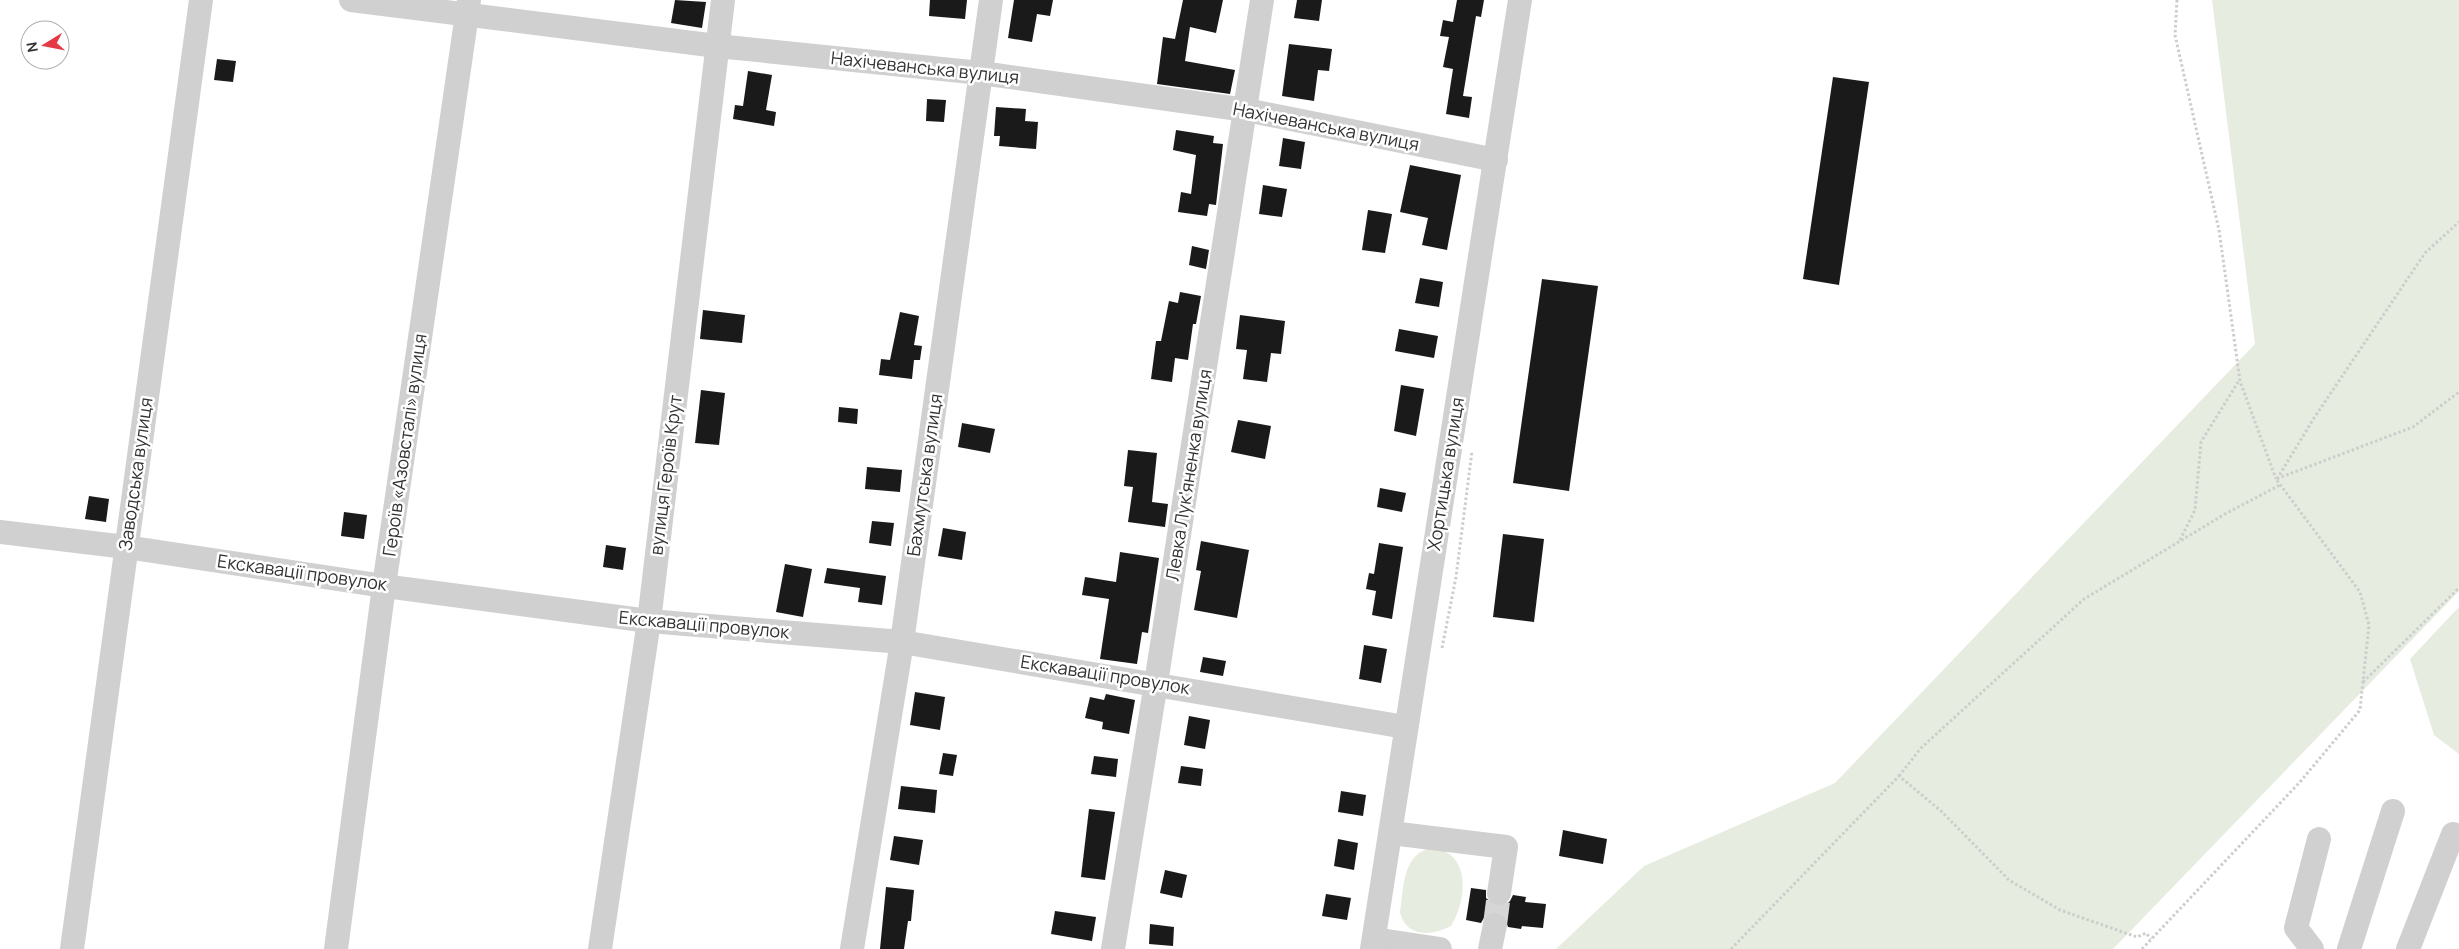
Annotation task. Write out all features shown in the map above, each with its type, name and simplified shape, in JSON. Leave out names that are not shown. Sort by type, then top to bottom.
[{"type":"street","name":"Заводська вулиця","points":[[72,949],[201,0]]},
{"type":"street","name":"Нахічеванська вулиця","points":[[351,0],[468,7],[717,46],[981,73],[1246,110],[1496,160]]},
{"type":"street","name":"вулиця Героїв Крут","points":[[600,949],[648,621],[723,0]]},
{"type":"street","name":"Бахмутська вулиця","points":[[852,949],[902,642],[991,0]]},
{"type":"street","name":"Левка Лук'яненка вулиця","points":[[1113,949],[1262,0]]},
{"type":"street","name":"Хортицька вулиця","points":[[1373,944],[1520,0]]},
{"type":"street","name":"Героїв «Азовсталі» вулиця","points":[[336,949],[384,586],[468,7]]},
{"type":"street","name":"Екскавації провулок","points":[[0,532],[126,547],[384,586],[648,621],[902,642],[1406,726]]},
{"type":"street","points":[[2348,949],[2393,811]]},
{"type":"street","points":[[1391,833],[1506,847],[1499,893]]},
{"type":"street","points":[[2408,949],[2453,834]]},
{"type":"street","points":[[2312,949],[2296,928],[2318,839]]},
{"type":"street","points":[[1490,949],[1495,925]]},
{"type":"street","points":[[1373,944],[1440,949]]},
{"type":"path","points":[[2142,949],[2300,782],[2360,710],[2368,625],[2360,592],[2276,479],[2240,378],[2219,230],[2174,35],[2177,0]]},
{"type":"path","points":[[2276,479],[2319,410],[2425,253],[2459,222]]},
{"type":"path","points":[[2179,540],[2195,510],[2201,442],[2240,378]]},
{"type":"path","points":[[2276,479],[2413,427],[2459,392]]},
{"type":"path","points":[[1731,949],[1899,776],[1921,748],[2084,599],[2179,540],[2280,485]]},
{"type":"path","points":[[2363,683],[2459,588]]},
{"type":"path","points":[[1899,776],[1941,811],[2009,880],[2060,910],[2137,937],[2146,933],[2152,939]]},
{"type":"shaded area","points":[[2212,0],[2459,0],[2459,591],[2113,949],[1556,949],[1644,866],[1835,783],[2255,344]]},
{"type":"shaded area","points":[[2459,607],[2459,754],[2434,735],[2410,659]]},
{"type":"shaded area","points":[[1430,848],[1443,851],[1453,857],[1459,866],[1463,890],[1457,915],[1451,926],[1428,933],[1408,927],[1400,912],[1404,883],[1409,865],[1421,852]]},
{"type":"building","points":[[675,0],[706,2],[702,28],[671,23]]},
{"type":"building","points":[[930,0],[967,0],[965,19],[929,16]]},
{"type":"building","points":[[1014,0],[1053,0],[1050,16],[1037,14],[1032,42],[1008,38]]},
{"type":"building","points":[[1183,0],[1223,0],[1216,33],[1190,27],[1185,61],[1235,70],[1230,94],[1157,84],[1163,37],[1175,39]]},
{"type":"building","points":[[1297,0],[1322,0],[1319,21],[1294,18]]},
{"type":"building","points":[[1457,0],[1484,0],[1481,17],[1476,16],[1463,96],[1472,97],[1469,118],[1446,114],[1453,69],[1443,67],[1449,37],[1440,36],[1443,20],[1453,22]]},
{"type":"building","points":[[1289,44],[1332,49],[1329,71],[1318,70],[1314,101],[1282,96]]},
{"type":"building","points":[[217,59],[236,61],[233,82],[214,80]]},
{"type":"building","points":[[748,71],[772,75],[766,110],[776,112],[774,126],[733,119],[735,105],[743,106]]},
{"type":"building","points":[[1833,77],[1869,82],[1839,285],[1803,279]]},
{"type":"building","points":[[927,99],[946,100],[944,122],[926,121]]},
{"type":"building","points":[[996,107],[1026,109],[1025,121],[1038,122],[1036,149],[999,146],[1000,136],[994,136]]},
{"type":"building","points":[[1176,130],[1214,136],[1213,143],[1223,144],[1216,205],[1209,204],[1207,216],[1178,212],[1181,192],[1191,194],[1196,155],[1173,150]]},
{"type":"building","points":[[1283,138],[1305,142],[1301,169],[1279,166]]},
{"type":"building","points":[[1410,165],[1461,175],[1447,250],[1422,245],[1428,218],[1400,212]]},
{"type":"building","points":[[1263,185],[1287,189],[1282,217],[1259,214]]},
{"type":"building","points":[[1368,210],[1392,214],[1385,253],[1362,250]]},
{"type":"building","points":[[1192,246],[1209,250],[1206,269],[1189,265]]},
{"type":"building","points":[[1420,278],[1443,282],[1439,307],[1415,303]]},
{"type":"building","points":[[1542,279],[1598,286],[1569,491],[1513,483]]},
{"type":"building","points":[[1180,292],[1201,296],[1196,324],[1193,324],[1188,360],[1175,358],[1172,382],[1151,379],[1156,341],[1161,341],[1169,301],[1178,303]]},
{"type":"building","points":[[703,310],[745,315],[742,343],[700,339]]},
{"type":"building","points":[[900,312],[919,316],[914,345],[922,346],[920,360],[914,360],[912,379],[879,375],[881,359],[890,360]]},
{"type":"building","points":[[1240,315],[1285,321],[1281,354],[1271,353],[1267,382],[1243,379],[1247,350],[1236,349]]},
{"type":"building","points":[[1399,329],[1438,336],[1434,358],[1395,351]]},
{"type":"building","points":[[1401,385],[1424,389],[1416,436],[1394,431]]},
{"type":"building","points":[[701,390],[725,393],[719,445],[695,443]]},
{"type":"building","points":[[839,407],[858,409],[857,424],[838,422]]},
{"type":"building","points":[[1238,420],[1271,426],[1265,459],[1231,452]]},
{"type":"building","points":[[962,423],[995,429],[990,453],[958,447]]},
{"type":"building","points":[[1128,450],[1157,453],[1152,502],[1168,504],[1165,527],[1128,522],[1133,487],[1124,486]]},
{"type":"building","points":[[867,467],[902,470],[900,492],[865,489]]},
{"type":"building","points":[[1380,488],[1406,493],[1402,512],[1377,507]]},
{"type":"building","points":[[89,496],[109,499],[106,522],[85,519]]},
{"type":"building","points":[[344,512],[367,515],[364,539],[341,536]]},
{"type":"building","points":[[872,521],[894,523],[891,546],[869,543]]},
{"type":"building","points":[[943,528],[966,532],[962,560],[938,556]]},
{"type":"building","points":[[1503,534],[1544,539],[1534,622],[1493,617]]},
{"type":"building","points":[[1201,541],[1249,550],[1237,618],[1194,610],[1201,571],[1196,570]]},
{"type":"building","points":[[1379,543],[1403,547],[1392,619],[1372,615],[1376,591],[1366,589],[1369,573],[1374,574]]},
{"type":"building","points":[[606,545],[626,548],[623,570],[603,567]]},
{"type":"building","points":[[1120,552],[1159,558],[1148,633],[1142,632],[1137,664],[1100,659],[1109,599],[1082,595],[1085,577],[1116,582]]},
{"type":"building","points":[[785,564],[812,569],[803,617],[776,612]]},
{"type":"building","points":[[827,568],[886,576],[882,605],[858,602],[860,588],[824,583]]},
{"type":"building","points":[[1364,645],[1387,649],[1381,683],[1359,679]]},
{"type":"building","points":[[1203,657],[1226,661],[1223,676],[1200,672]]},
{"type":"building","points":[[915,692],[945,697],[940,730],[910,725]]},
{"type":"building","points":[[1106,694],[1135,700],[1129,734],[1102,729],[1103,722],[1085,718],[1090,697],[1104,700]]},
{"type":"building","points":[[1189,716],[1210,720],[1205,749],[1184,745]]},
{"type":"building","points":[[943,753],[957,755],[953,776],[939,774]]},
{"type":"building","points":[[1094,756],[1118,759],[1116,777],[1091,774]]},
{"type":"building","points":[[1181,766],[1203,769],[1201,786],[1178,783]]},
{"type":"building","points":[[901,786],[937,790],[935,813],[898,809]]},
{"type":"building","points":[[1341,791],[1366,795],[1363,816],[1338,812]]},
{"type":"building","points":[[1089,809],[1115,812],[1105,880],[1081,877]]},
{"type":"building","points":[[1563,830],[1607,839],[1603,864],[1559,856]]},
{"type":"building","points":[[894,836],[923,840],[919,865],[890,860]]},
{"type":"building","points":[[1338,839],[1358,843],[1354,870],[1334,866]]},
{"type":"building","points":[[1165,870],[1187,875],[1182,898],[1160,893]]},
{"type":"building","points":[[886,887],[914,890],[911,921],[908,921],[904,949],[880,949]]},
{"type":"building","points":[[1471,888],[1486,890],[1486,898],[1496,906],[1504,906],[1513,895],[1526,897],[1525,902],[1546,904],[1543,928],[1522,926],[1521,929],[1508,927],[1504,915],[1497,912],[1485,916],[1481,923],[1466,920]]},
{"type":"building","points":[[1326,894],[1351,898],[1347,920],[1322,916]]},
{"type":"building","points":[[1055,911],[1096,917],[1092,941],[1051,934]]},
{"type":"building","points":[[1150,924],[1174,927],[1173,946],[1149,944]]},
{"type":"tunnel","points":[[1495,925],[1499,893]]}]
